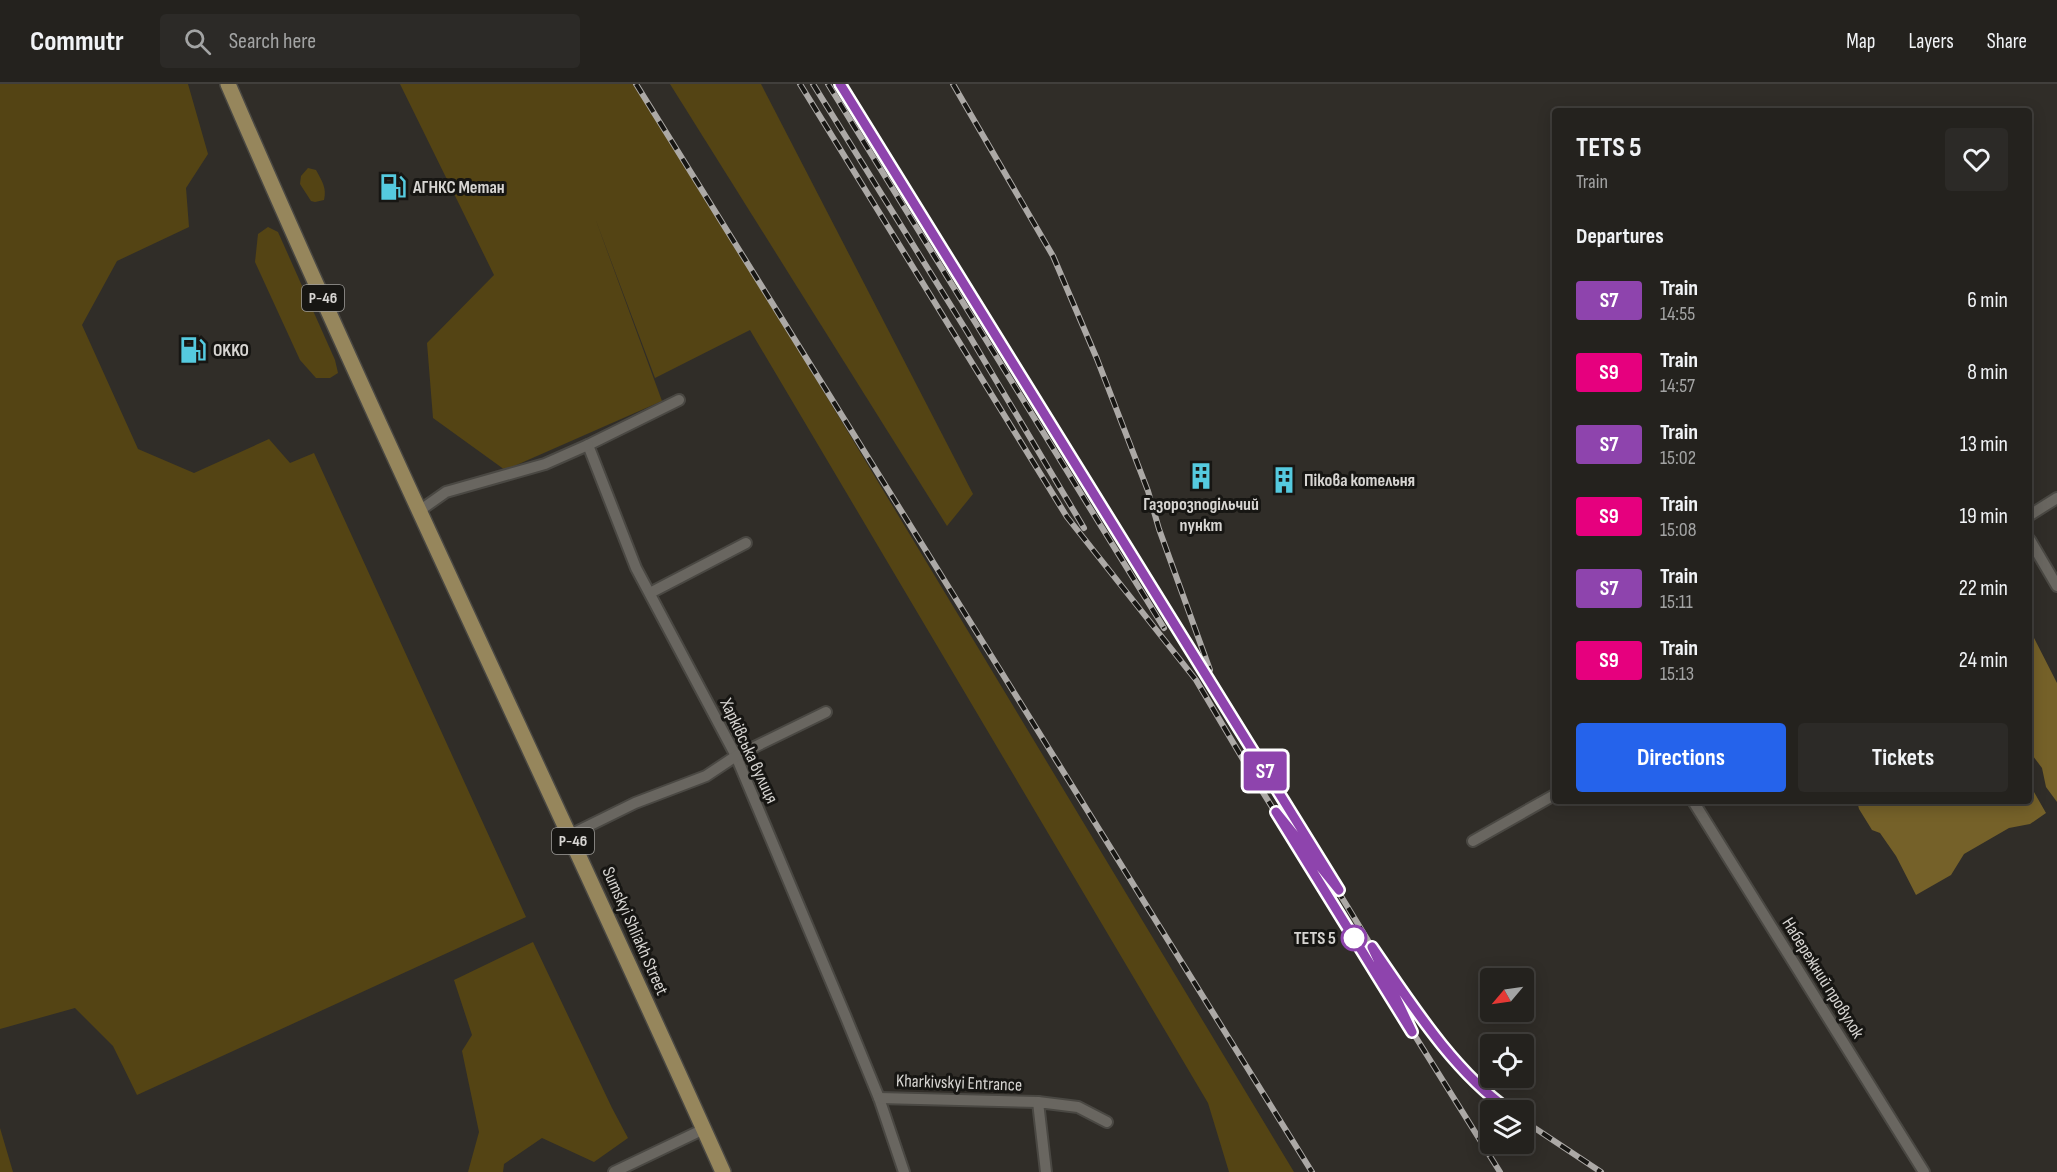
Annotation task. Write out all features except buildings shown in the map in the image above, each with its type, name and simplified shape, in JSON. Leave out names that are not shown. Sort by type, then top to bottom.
[{"type":"main road","name":"Р-46","points":[[228,84],[419,511]]},
{"type":"main road","name":"Sumskyi Shliakh Street","points":[[419,511],[570,835],[723,1172]]},
{"type":"street","points":[[419,511],[446,492],[545,464],[679,400]]},
{"type":"street","name":"Харківська вулиця","points":[[588,445],[636,568],[736,756],[879,1098],[904,1172]]},
{"type":"street","points":[[2032,514],[2057,498]]},
{"type":"street","points":[[650,593],[746,543]]},
{"type":"street","points":[[2032,543],[2057,586]]},
{"type":"street","points":[[570,835],[635,803],[706,776],[736,756],[826,712]]},
{"type":"street","points":[[1473,841],[1552,796]]},
{"type":"street","name":"Набережний провулок","points":[[1695,804],[1924,1172]]},
{"type":"street","name":"Kharkivskyi Entrance","points":[[879,1098],[1038,1102],[1078,1107],[1107,1122]]},
{"type":"street","name":"Kharkivskyi Entrance","points":[[1038,1102],[1046,1172]]},
{"type":"street","points":[[614,1172],[704,1129]]},
{"type":"shaded area","points":[[0,84],[188,84],[208,154],[186,188],[189,227],[117,261],[82,325],[138,449],[194,473],[269,439],[290,463],[314,453],[526,917],[137,1095],[113,1046],[75,1008],[0,1029]]},
{"type":"shaded area","points":[[400,84],[636,84],[1294,1172],[1229,1172],[1208,1103],[750,330],[655,378],[595,218],[662,401],[505,470],[433,418],[427,343],[494,275]]},
{"type":"shaded area","points":[[670,84],[761,84],[973,494],[947,526]]},
{"type":"shaded area","points":[[308,168],[316,170],[320,178],[324,188],[324,200],[311,201],[300,184],[301,176]]},
{"type":"shaded area","points":[[268,227],[278,232],[335,360],[338,373],[330,378],[316,378],[300,360],[255,262],[258,234]]},
{"type":"shaded area","points":[[2032,634],[2057,683],[2057,802],[2046,787],[2042,768],[2032,755]]},
{"type":"shaded area","points":[[2032,788],[2046,813],[2030,824],[2009,828],[1964,854],[1951,875],[1916,895],[1896,856],[1880,833],[1872,830],[1858,804],[2032,804]]},
{"type":"shaded area","points":[[533,942],[628,1138],[594,1162],[542,1138],[504,1164],[503,1172],[468,1172],[479,1132],[462,1051],[472,1035],[454,980]]},
{"type":"shaded area","points":[[0,1128],[13,1172],[0,1172]]},
{"type":"railway","points":[[636,84],[1312,1172]]},
{"type":"railway","points":[[800,84],[1067,517],[1196,680],[1257,783],[1500,1172]]},
{"type":"railway","points":[[813,84],[966,330],[1084,528]]},
{"type":"railway","points":[[828,84],[1164,628]]},
{"type":"railway","points":[[840,84],[1268,776],[1372,947],[1385,975]]},
{"type":"railway","points":[[953,84],[1053,256],[1097,359],[1148,491],[1159,529],[1210,670]]},
{"type":"railway","points":[[1384,964],[1440,1043],[1456,1062],[1496,1100]]},
{"type":"railway","points":[[1534,1128],[1601,1172]]},
{"type":"train","name":"S7","points":[[840,84],[1339,890],[1276,812],[1412,1032],[1372,947],[1415,1010],[1459,1064],[1495,1100]]},
{"type":"place","name":"АГНКС Метан","points":[[393,187]]},
{"type":"place","name":"OKKO","points":[[193,350]]},
{"type":"place","name":"Газорозподільчий пункт","points":[[1201,476]]},
{"type":"place","name":"Пікова котельня","points":[[1284,480]]},
{"type":"place","name":"TETS 5","points":[[1354,938]]}]
